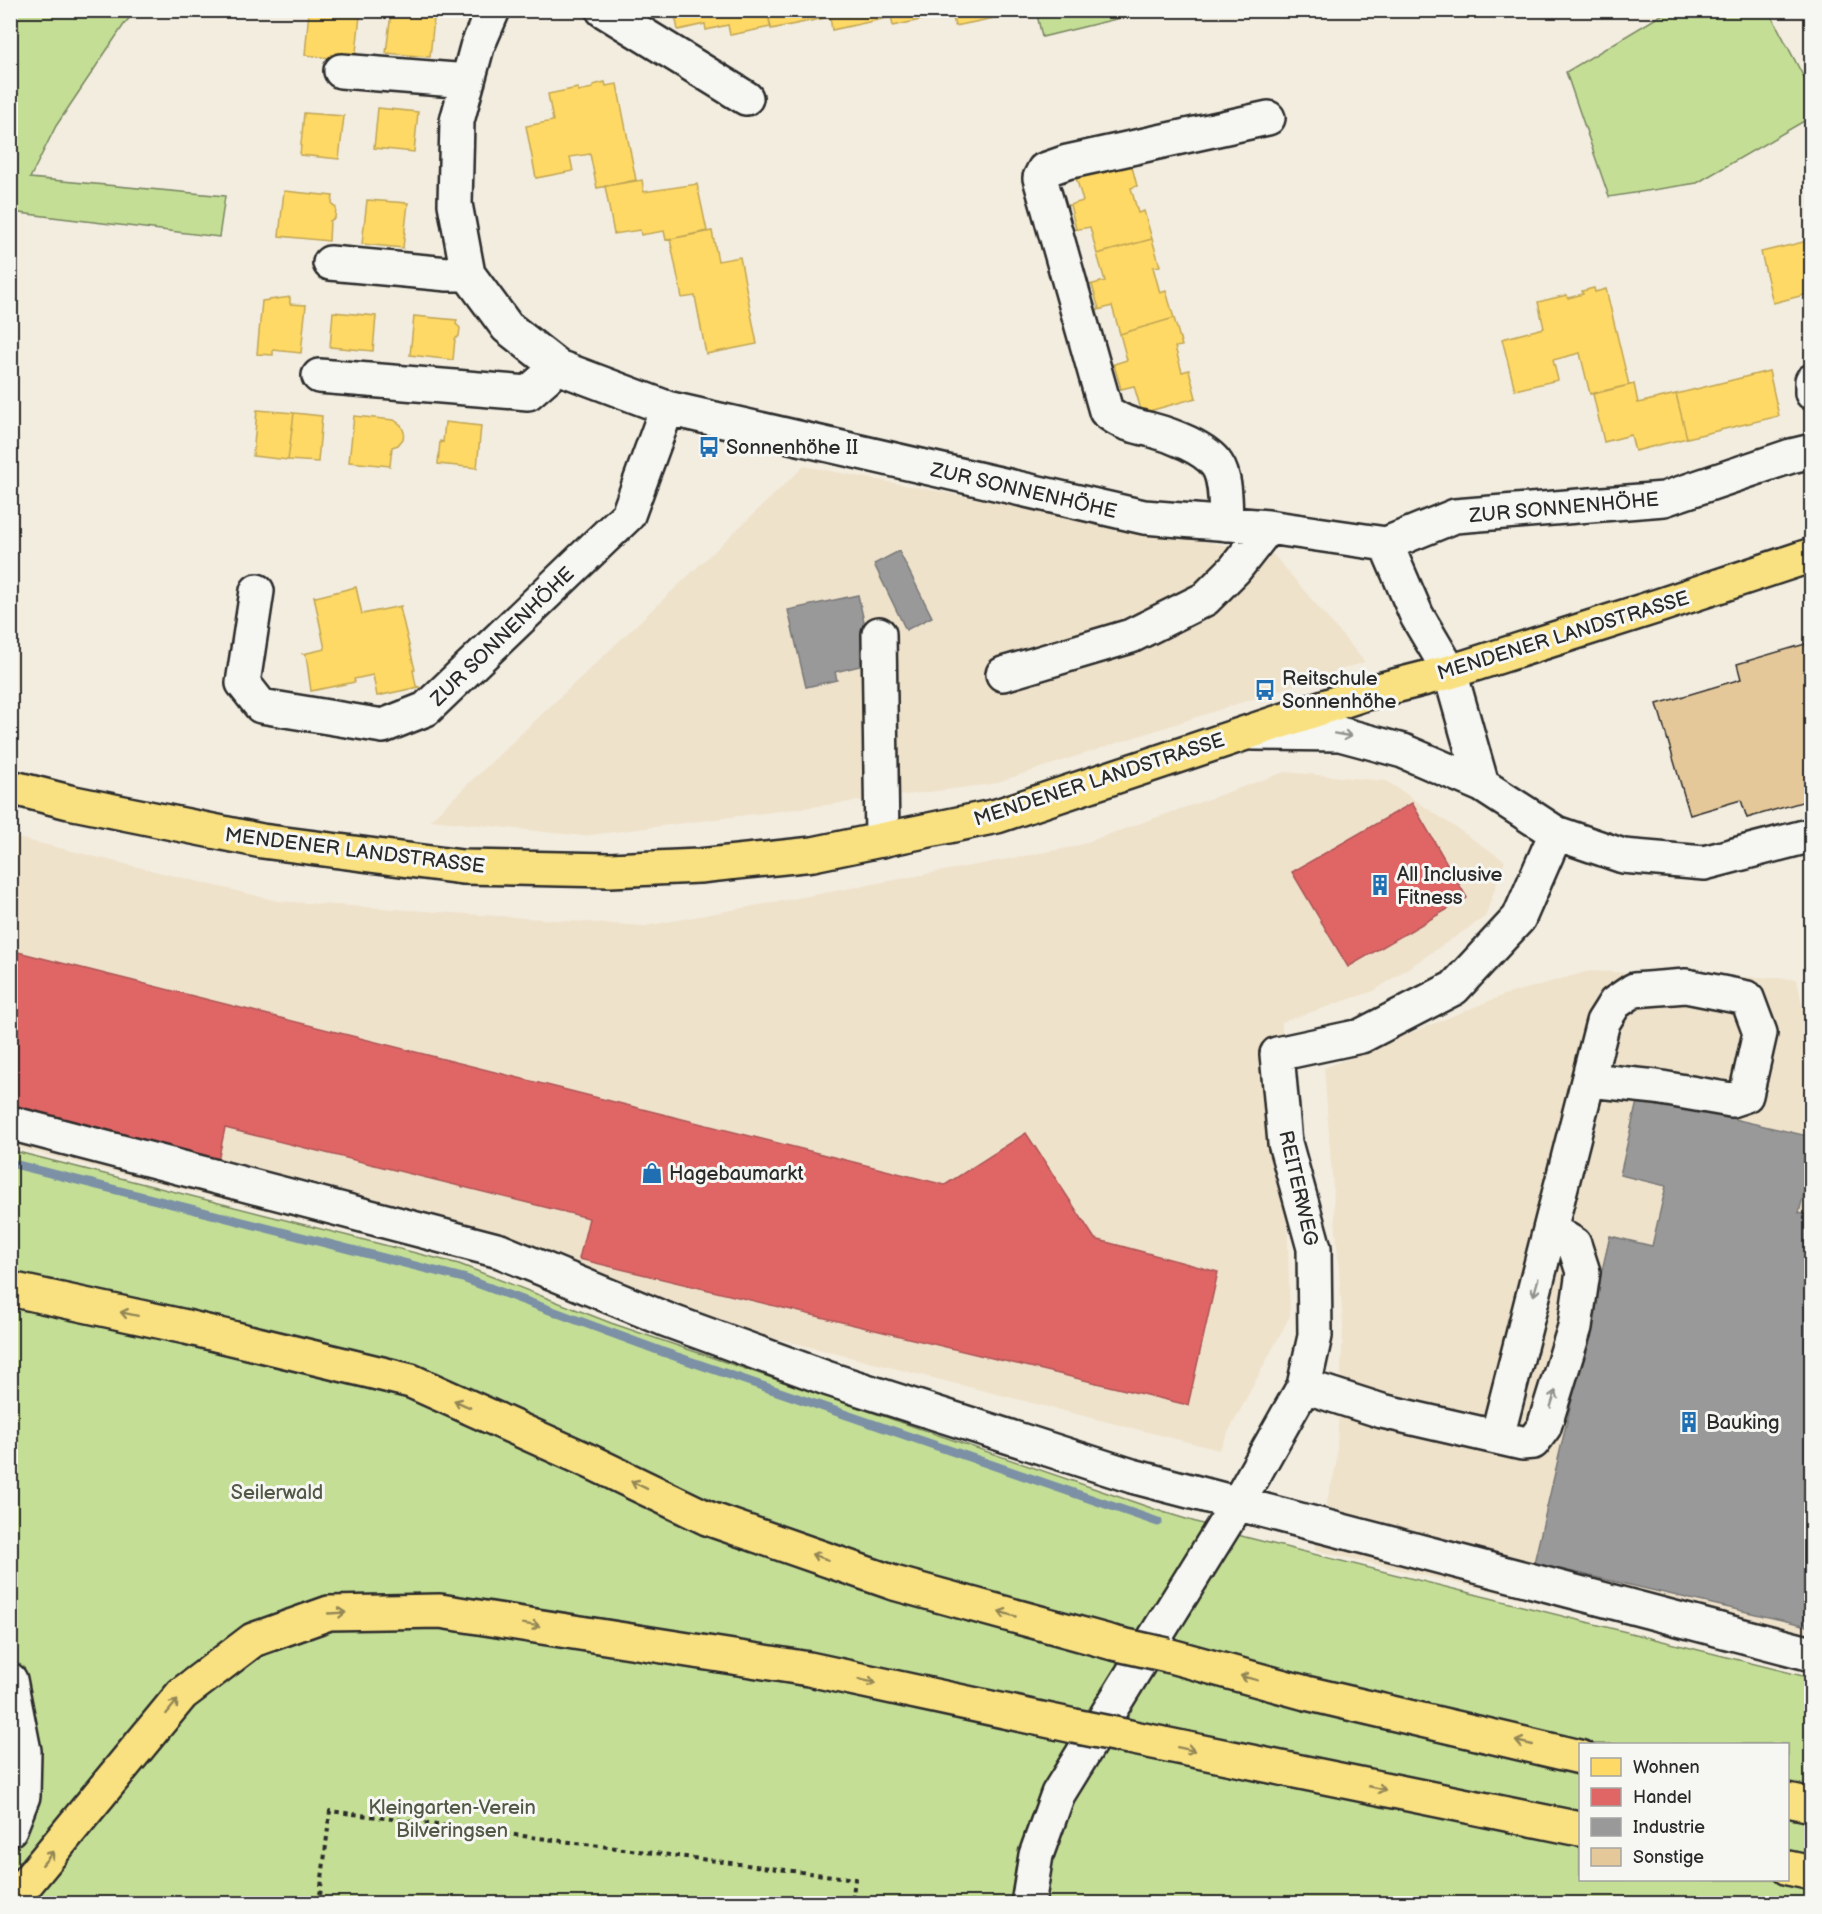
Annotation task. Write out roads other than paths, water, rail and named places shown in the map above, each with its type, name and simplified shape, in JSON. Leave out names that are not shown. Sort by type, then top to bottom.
[{"type":"main road","name":"MENDENER LANDSTRASSE","points":[[10,787],[69,802],[262,841],[462,867],[610,870],[699,866],[813,854],[997,816],[1363,694],[1450,672],[1812,555]]},
{"type":"main road","points":[[10,1289],[186,1327],[411,1382],[591,1462],[707,1518],[894,1583],[1306,1693],[1579,1757]]},
{"type":"main road","points":[[10,1903],[182,1694],[253,1640],[329,1613],[440,1611],[809,1669],[1074,1726],[1579,1829]]},
{"type":"main road","points":[[1789,1800],[1812,1805]]},
{"type":"main road","points":[[1789,1868],[1812,1872]]},
{"type":"street","name":"ZUR SONNENHÖHE","points":[[493,10],[477,47],[457,121],[454,204],[468,274],[507,327],[558,368],[667,408],[1144,517],[1268,527],[1386,544],[1455,516],[1664,499],[1812,451]]},
{"type":"street","points":[[603,10],[746,98]]},
{"type":"street","points":[[341,71],[468,81]]},
{"type":"street","points":[[1226,524],[1223,484],[1217,465],[1211,459],[1176,438],[1119,422],[1106,411],[1040,178],[1044,170],[1067,162],[1268,118]]},
{"type":"street","points":[[330,263],[468,274]]},
{"type":"street","points":[[319,376],[528,393],[558,368]]},
{"type":"street","points":[[1812,381],[1812,393]]},
{"type":"street","name":"ZUR SONNENHÖHE","points":[[257,591],[243,683],[261,706],[383,726],[426,709],[628,515],[667,408]]},
{"type":"street","points":[[1004,674],[1131,636],[1205,599],[1235,569],[1268,527]]},
{"type":"street","points":[[1386,544],[1417,616],[1450,672],[1482,784]]},
{"type":"street","points":[[879,634],[882,840]]},
{"type":"street","points":[[1242,733],[1340,734],[1403,751],[1482,784],[1556,833],[1623,856],[1704,863],[1812,835]]},
{"type":"street","name":"REITERWEG","points":[[1028,1904],[1036,1855],[1058,1794],[1238,1503],[1304,1386],[1315,1336],[1314,1248],[1285,1143],[1277,1054],[1361,1036],[1454,988],[1519,918],[1556,833]]},
{"type":"street","points":[[1497,1437],[1603,1022],[1615,1004],[1634,990],[1686,986],[1747,998],[1760,1033],[1746,1095],[1731,1100],[1656,1087],[1589,1080]]},
{"type":"street","points":[[10,1123],[501,1251],[667,1320],[829,1379],[1132,1476],[1812,1654]]},
{"type":"street","points":[[1304,1386],[1382,1411],[1522,1443],[1533,1442],[1544,1427],[1575,1327],[1583,1272],[1574,1244],[1551,1230]]},
{"type":"street","points":[[10,1680],[24,1751],[23,1796],[10,1829]]},
{"type":"waterway","points":[[10,1163],[463,1278],[663,1352],[1158,1522]]},
{"type":"place","name":"Sonnenhöhe II","points":[[709,447]]},
{"type":"place","name":"Reitschule Sonnenhöhe","points":[[1265,690]]},
{"type":"place","name":"All Inclusive Fitness","points":[[1380,885]]},
{"type":"place","name":"Hagebaumarkt","points":[[652,1173]]},
{"type":"place","name":"Bauking","points":[[1689,1422]]},
{"type":"park label","name":"Seilerwald","points":[[277,1492]]},
{"type":"park label","name":"Kleingarten-Verein Bilveringsen","points":[[452,1818]]}]
